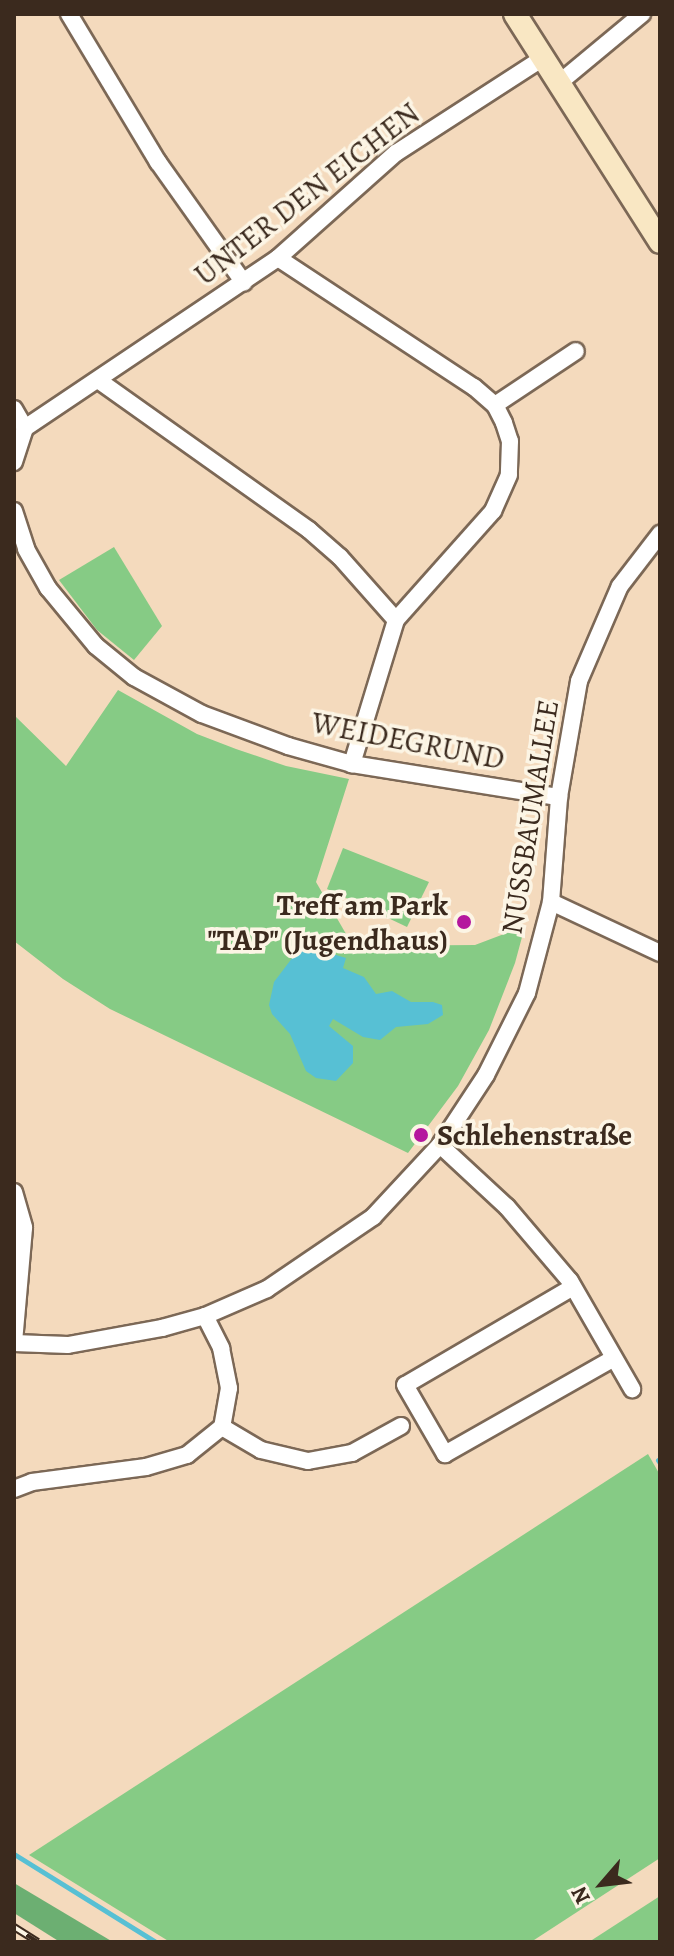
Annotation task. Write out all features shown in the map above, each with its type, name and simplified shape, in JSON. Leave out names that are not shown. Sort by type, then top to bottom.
[{"type":"main road","points":[[515,14],[660,242]]},
{"type":"street","points":[[69,14],[158,162],[244,283]]},
{"type":"street","points":[[559,83],[642,14]]},
{"type":"street","name":"UNTER DEN EICHEN","points":[[25,428],[244,283],[278,258],[396,153],[543,58]]},
{"type":"street","points":[[278,258],[474,387],[495,405],[510,441],[509,475],[493,511],[396,620],[352,764]]},
{"type":"street","points":[[495,405],[576,351]]},
{"type":"street","points":[[98,380],[309,530],[340,557],[396,620]]},
{"type":"street","points":[[14,409],[25,428],[14,462]]},
{"type":"street","name":"WEIDEGRUND","points":[[14,511],[26,549],[48,588],[96,646],[128,672],[213,718],[288,746],[352,764],[559,797]]},
{"type":"street","name":"NUSSBAUMALLEE","points":[[14,1343],[68,1345],[162,1328],[205,1316],[267,1289],[351,1235],[440,1145],[486,1075],[527,993],[551,902],[559,797],[579,681],[620,586],[660,534]]},
{"type":"street","points":[[551,902],[660,953]]},
{"type":"street","points":[[440,1145],[507,1207],[573,1287],[632,1389]]},
{"type":"street","points":[[14,1192],[24,1228],[14,1343]]},
{"type":"street","points":[[573,1287],[405,1385],[445,1454],[614,1358]]},
{"type":"street","points":[[14,1489],[32,1482],[146,1467],[187,1455],[222,1427],[229,1388],[221,1348],[205,1316]]},
{"type":"street","points":[[222,1427],[261,1450],[308,1461],[352,1453],[401,1426]]},
{"type":"green space","points":[[114,547],[162,626],[134,660],[97,630],[59,580]]},
{"type":"green space","points":[[118,690],[197,734],[286,766],[349,779],[316,882],[353,946],[475,945],[525,926],[515,963],[489,1030],[458,1086],[408,1153],[110,1009],[63,979],[14,941],[14,715],[66,766]]},
{"type":"green space","points":[[343,848],[429,882],[407,927],[327,889]]},
{"type":"green space","points":[[648,1454],[660,1475],[660,1858],[531,1942],[170,1942],[29,1855]]},
{"type":"green space","points":[[14,1883],[113,1942],[60,1942],[14,1913]]},
{"type":"green space","points":[[660,1896],[660,1942],[592,1940]]},
{"type":"water","points":[[302,945],[346,958],[343,968],[364,977],[376,994],[392,991],[411,1002],[433,1002],[442,1005],[443,1015],[428,1024],[396,1027],[380,1040],[363,1037],[333,1019],[329,1026],[353,1046],[353,1063],[336,1081],[316,1078],[306,1071],[290,1034],[272,1014],[269,1005],[274,982]]},
{"type":"waterway","points":[[14,1854],[156,1942]]},
{"type":"railway","points":[[14,1927],[38,1942]]},
{"type":"place","name":"Treff am Park \"TAP\" (Jugendhaus)","points":[[464,922]]},
{"type":"place","name":"Schlehenstraße","points":[[421,1135]]}]
